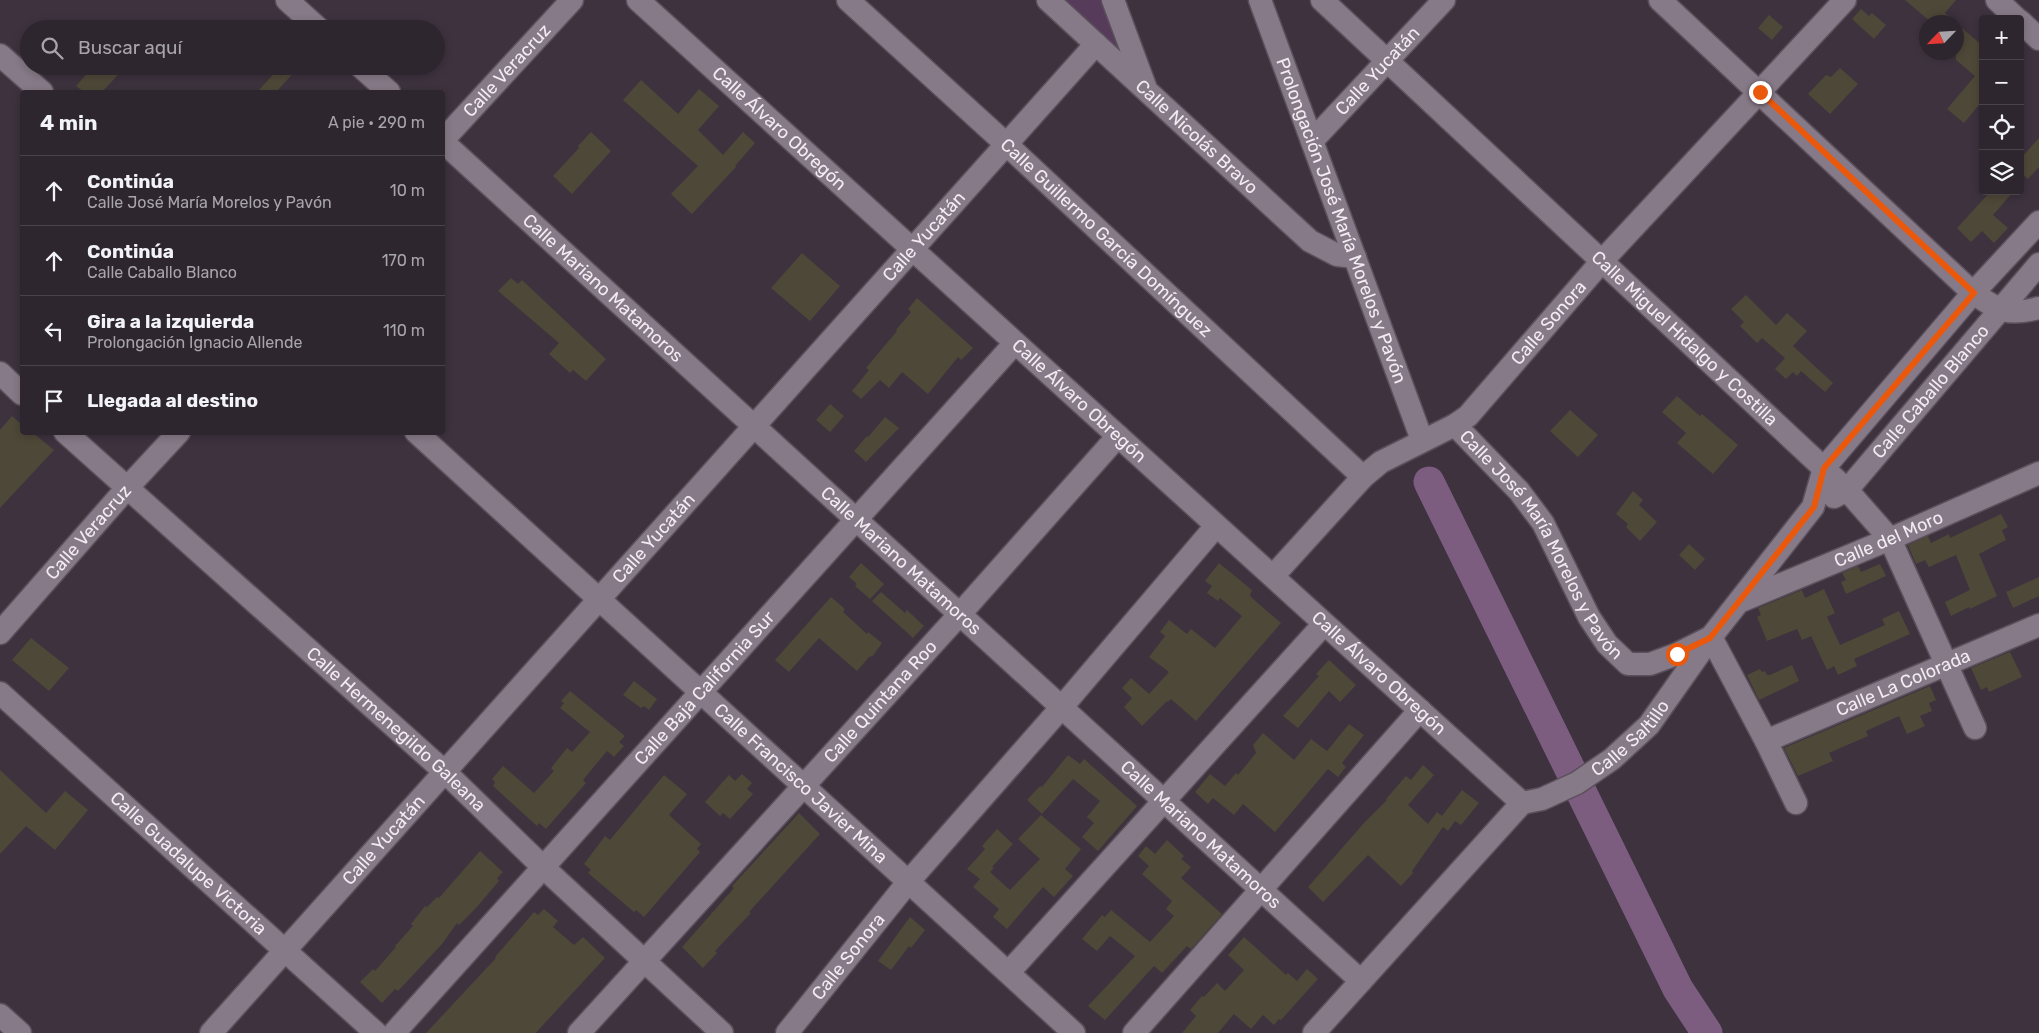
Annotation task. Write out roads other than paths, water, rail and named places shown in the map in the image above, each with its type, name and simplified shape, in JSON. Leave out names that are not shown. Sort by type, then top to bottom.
[{"type":"street","points":[[287,0],[308,20]]},
{"type":"street","name":"Calle Veracruz","points":[[445,138],[572,0]]},
{"type":"street","name":"Calle Álvaro Obregón","points":[[638,0],[1522,803]]},
{"type":"street","name":"Calle Guillermo García Domínguez","points":[[848,0],[1006,144],[1363,477]]},
{"type":"street","name":"Calle Nicolás Bravo","points":[[1048,0],[1310,241],[1337,255],[1355,257]]},
{"type":"street","points":[[1113,0],[1146,89]]},
{"type":"street","name":"Prolongación José María Morelos y Pavón","points":[[1260,0],[1422,440]]},
{"type":"street","name":"Calle Miguel Hidalgo y Costilla","points":[[1322,0],[1847,490],[1890,540],[1975,728]]},
{"type":"street","name":"Calle Yucatán","points":[[1312,141],[1444,0]]},
{"type":"street","points":[[1660,0],[1974,293],[1999,310],[2019,313],[2039,308]]},
{"type":"street","name":"Calle Sonora","points":[[1273,576],[1363,477],[1381,462],[1455,425],[1468,416],[1602,261],[1845,0]]},
{"type":"street","points":[[1997,0],[2014,15]]},
{"type":"street","points":[[2024,25],[2039,39]]},
{"type":"street","name":"Calle Yucatán","points":[[211,1033],[284,949],[445,772],[1096,44]]},
{"type":"street","points":[[0,55],[20,73]]},
{"type":"street","points":[[23,75],[40,90]]},
{"type":"street","points":[[370,75],[387,90]]},
{"type":"street","name":"Calle Mariano Matamoros","points":[[445,144],[1361,981]]},
{"type":"street","name":"Calle Caballo Blanco","points":[[1814,507],[1824,468],[1974,293],[2039,222]]},
{"type":"street","name":"Calle Caballo Blanco","points":[[1710,638],[1814,507],[1847,490],[2039,264]]},
{"type":"street","name":"Calle Baja California Sur","points":[[394,1033],[1015,343]]},
{"type":"street","points":[[0,373],[20,392]]},
{"type":"street","name":"Calle José María Morelos y Pavón","points":[[1455,425],[1519,490],[1543,523],[1588,617],[1607,644],[1628,664],[1650,664],[1677,654],[1710,638]]},
{"type":"street","name":"Calle Hermenegildo Galeana","points":[[69,435],[445,772],[544,868],[722,1033]]},
{"type":"street","name":"Calle Veracruz","points":[[0,633],[127,488],[176,435]]},
{"type":"street","name":"Calle Francisco Javier Mina","points":[[419,435],[598,601],[701,692],[1074,1033]]},
{"type":"street","name":"Calle Quintana Roo","points":[[579,1033],[960,614],[1118,436]]},
{"type":"street","name":"Calle del Moro","points":[[1737,603],[1890,540],[2039,473]]},
{"type":"street","name":"Calle Sonora","points":[[787,1033],[909,881],[1061,708],[1216,526]]},
{"type":"street","points":[[1009,972],[1324,624]]},
{"type":"street","name":"Calle La Colorada","points":[[1766,741],[2039,625]]},
{"type":"street","points":[[1710,638],[1766,741],[1796,803]]},
{"type":"street","name":"Calle Saltillo","points":[[1522,803],[1542,799],[1578,783],[1612,759],[1649,725],[1710,638]]},
{"type":"street","name":"Calle Guadalupe Victoria","points":[[0,693],[376,1033]]},
{"type":"street","points":[[1134,1033],[1420,710]]},
{"type":"street","points":[[1314,1033],[1522,803]]},
{"type":"street","points":[[0,1015],[20,1033]]},
{"type":"waterway","points":[[1429,482],[1678,989],[1707,1033]]}]
